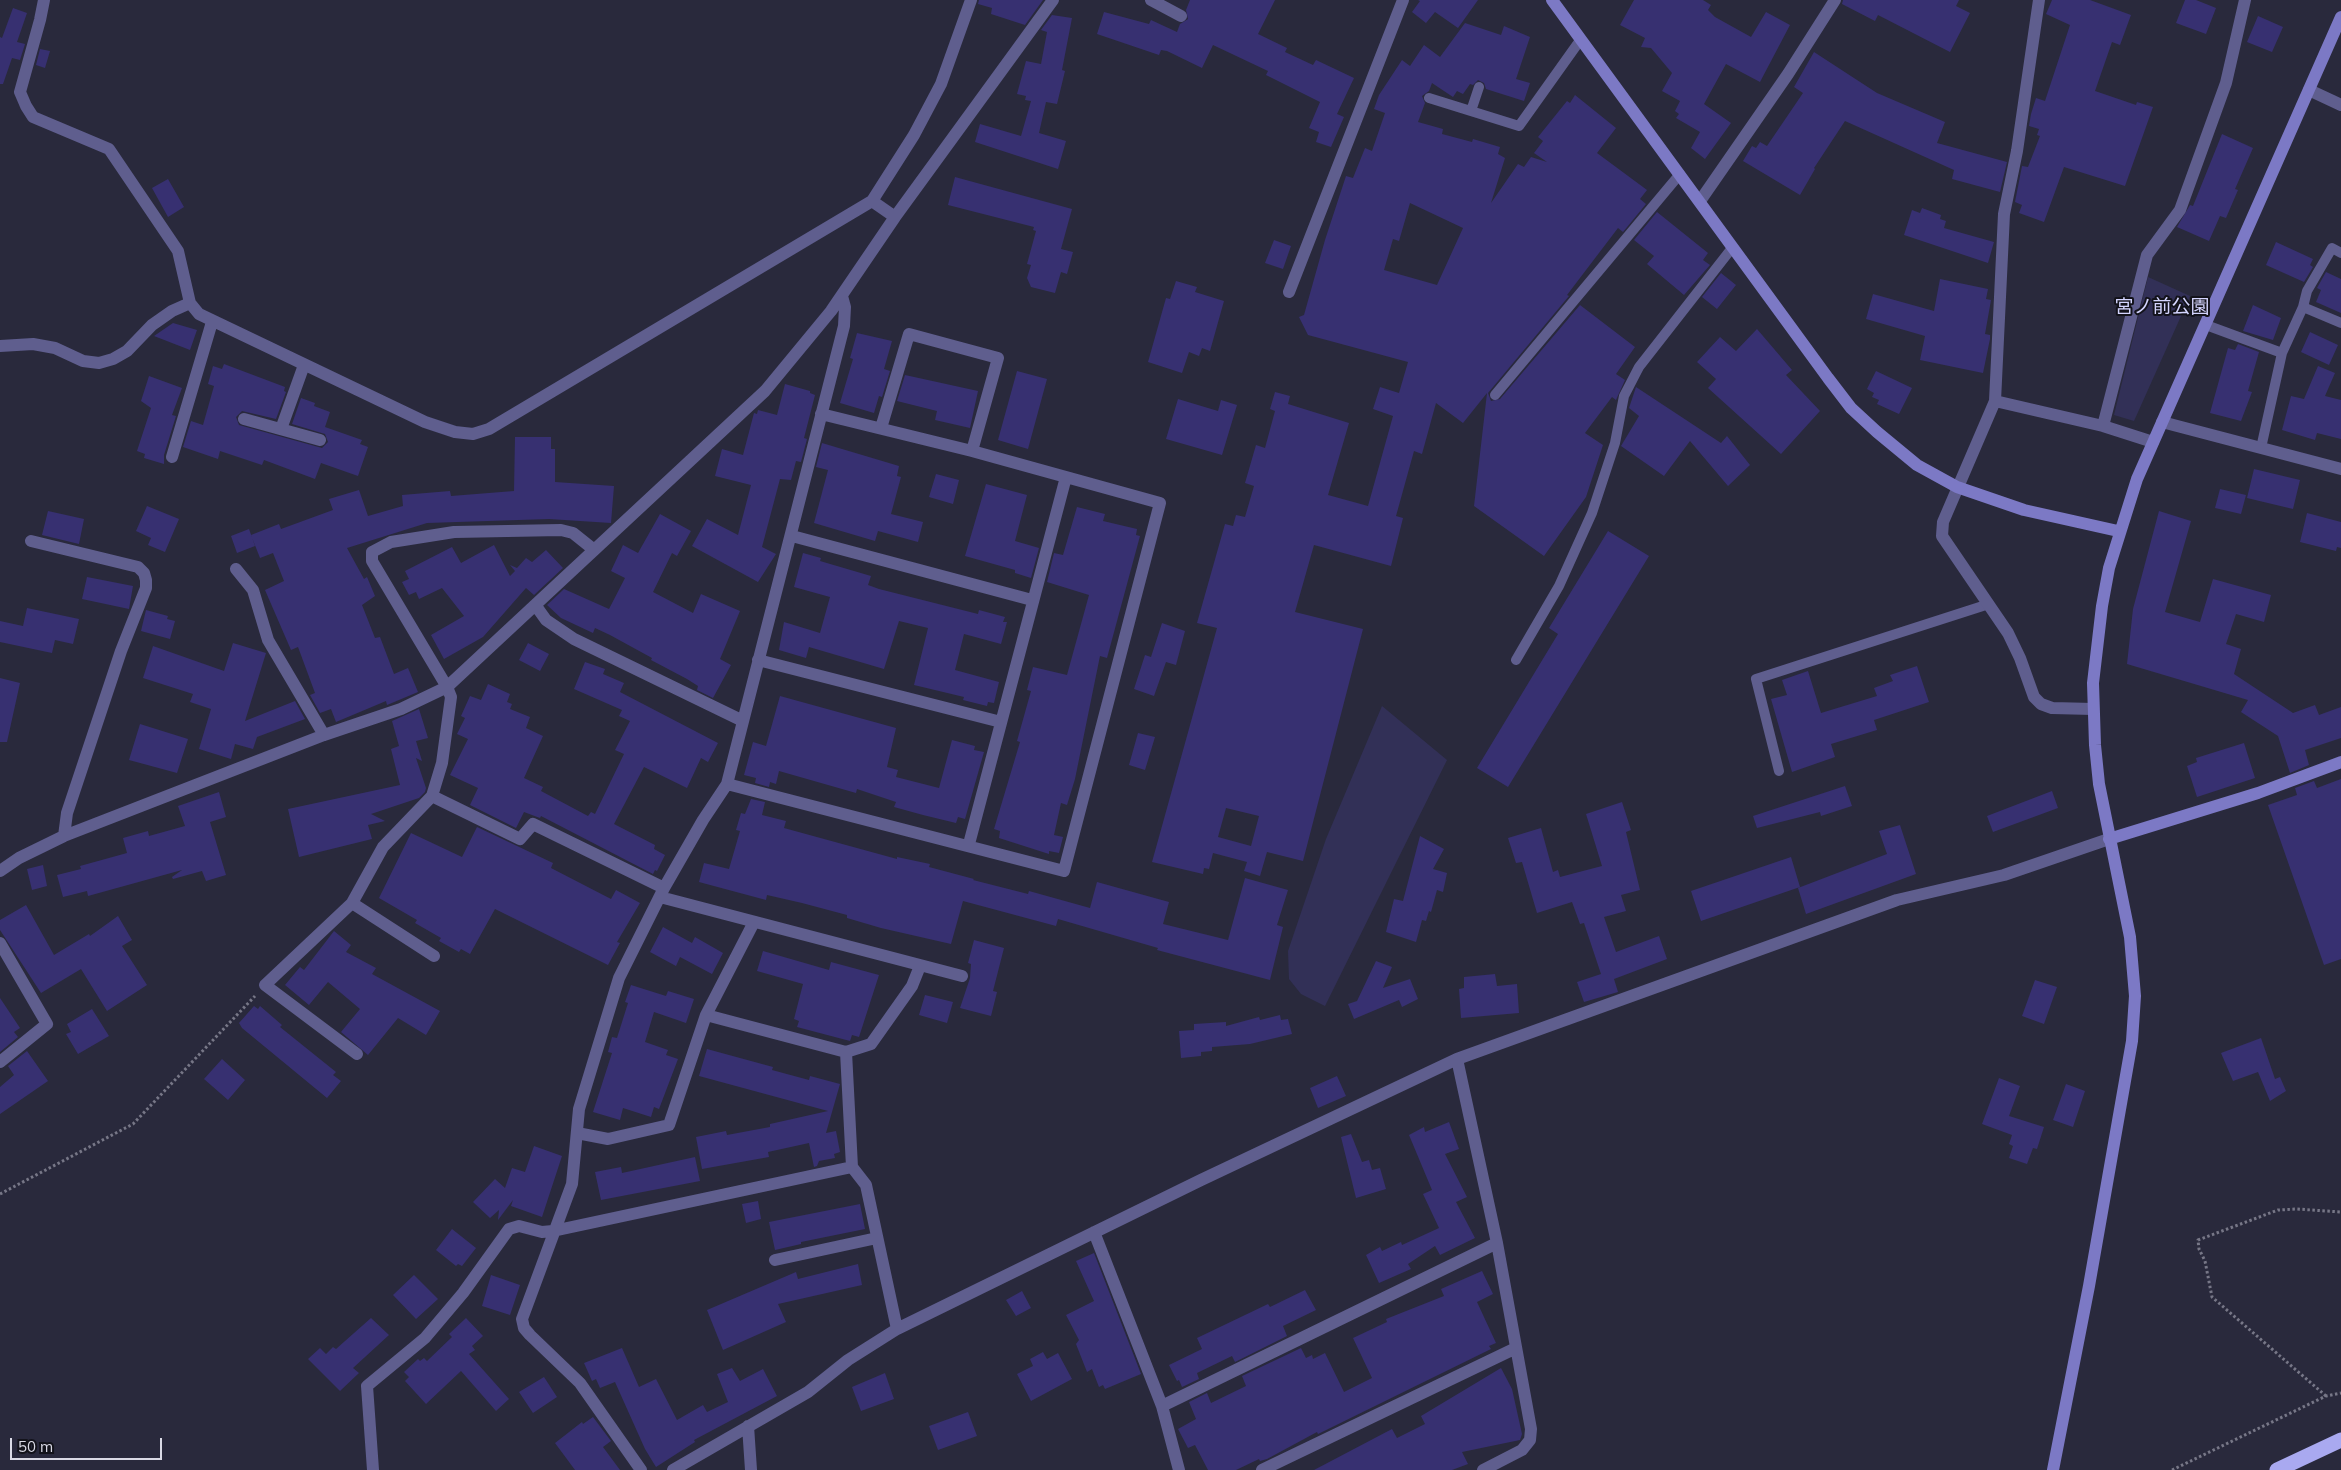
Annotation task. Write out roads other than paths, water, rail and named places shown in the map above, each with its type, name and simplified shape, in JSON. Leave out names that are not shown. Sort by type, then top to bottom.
[{"type":"highway","points":[[2277,1470],[2341,1440]]},
{"type":"street","points":[[44,0],[20,92],[26,106],[33,117],[109,149],[178,251],[190,303],[199,314],[212,322],[425,422],[454,432],[473,434],[489,429],[872,201],[914,135],[942,84],[971,0]]},
{"type":"street","points":[[0,871],[19,858],[64,836],[324,735],[401,709],[447,687],[536,606],[593,549],[765,391],[842,296],[895,217],[1053,0]]},
{"type":"street","points":[[1151,0],[1181,16]]},
{"type":"street","points":[[1289,292],[1403,0]]},
{"type":"street","points":[[1552,0],[1851,408],[1916,466],[1958,487],[2024,510],[2118,532]]},
{"type":"street","points":[[1700,202],[1788,74],[1835,0]]},
{"type":"street","points":[[2039,0],[2017,151],[2004,214],[1995,401],[1943,522],[1942,536],[1989,604],[2020,658],[2034,697],[2041,704],[2052,708],[2093,709]]},
{"type":"street","points":[[2103,426],[2147,255],[2180,210],[2226,83],[2245,0]]},
{"type":"street","points":[[2053,1470],[2089,1286],[2132,1041],[2135,996],[2130,937],[2099,784],[2093,709],[2093,683],[2102,606],[2118,532],[2153,442],[2341,18]]},
{"type":"street","points":[[2309,90],[2341,105]]},
{"type":"street","points":[[872,201],[895,217]]},
{"type":"street","points":[[641,1470],[580,1383],[524,1328],[522,1319],[572,1184],[579,1108],[619,978],[662,893],[703,820],[727,784],[792,536],[844,326],[845,307],[842,296]]},
{"type":"street","points":[[0,346],[33,344],[54,348],[84,361],[99,363],[113,360],[127,352],[152,325],[172,311],[190,303]]},
{"type":"street","points":[[172,457],[212,322]]},
{"type":"street","points":[[881,428],[909,334],[998,358],[972,451]]},
{"type":"street","points":[[282,429],[304,365]]},
{"type":"street","points":[[1995,401],[2103,426],[2153,442]]},
{"type":"street","points":[[727,784],[969,844],[1064,870],[1160,503],[972,451],[821,414]]},
{"type":"street","points":[[244,418],[320,440]]},
{"type":"street","points":[[2162,422],[2341,469]]},
{"type":"street","points":[[969,844],[1066,477]]},
{"type":"street","points":[[357,1054],[265,985],[352,903],[383,847],[432,796],[442,763],[451,697],[447,687],[372,561],[372,552],[391,542],[454,532],[544,529],[573,533],[593,549]]},
{"type":"street","points":[[792,536],[1032,600]]},
{"type":"street","points":[[31,541],[138,567],[144,573],[146,580],[146,588],[121,651],[67,813],[64,836]]},
{"type":"street","points":[[236,569],[253,590],[268,640],[324,735]]},
{"type":"street","points":[[536,606],[546,620],[574,639],[743,721]]},
{"type":"street","points":[[758,660],[1001,722]]},
{"type":"street","points":[[673,1470],[808,1392],[848,1360],[896,1329],[1094,1232],[1457,1059],[1897,900],[2004,875],[2109,839],[2258,793],[2341,762]]},
{"type":"street","points":[[432,796],[520,839],[533,824],[662,893],[754,922],[962,976]]},
{"type":"street","points":[[352,903],[434,956]]},
{"type":"street","points":[[577,1133],[608,1139],[669,1125],[706,1015],[754,922]]},
{"type":"street","points":[[0,943],[47,1024],[0,1062]]},
{"type":"street","points":[[706,1015],[846,1052],[871,1044],[912,986],[920,966]]},
{"type":"street","points":[[846,1052],[852,1167],[866,1185],[896,1329]]},
{"type":"street","points":[[1457,1059],[1497,1243],[1531,1429],[1530,1440],[1522,1450],[1483,1470]]},
{"type":"street","points":[[373,1470],[367,1386],[425,1338],[463,1293],[509,1229],[519,1226],[542,1232],[553,1231],[852,1167]]},
{"type":"street","points":[[1094,1232],[1162,1406],[1179,1470]]},
{"type":"street","points":[[775,1260],[877,1238]]},
{"type":"street","points":[[1162,1406],[1497,1243]]},
{"type":"street","points":[[1262,1470],[1516,1348]]},
{"type":"street","points":[[748,1426],[751,1470]]},
{"type":"lane","points":[[1428,98],[1519,126],[1581,39]]},
{"type":"lane","points":[[1472,111],[1479,87]]},
{"type":"lane","points":[[1495,394],[1680,174]]},
{"type":"lane","points":[[1516,660],[1559,586],[1592,513],[1615,443],[1624,396],[1639,367],[1732,248]]},
{"type":"lane","points":[[2261,448],[2282,353],[2303,307],[2306,291],[2332,248],[2341,252]]},
{"type":"lane","points":[[2303,307],[2341,323]]},
{"type":"lane","points":[[2206,325],[2282,353]]},
{"type":"lane","points":[[1779,770],[1756,679],[1989,604]]},
{"type":"park label","name":"宮ノ前公園","points":[[2162,307]]}]
